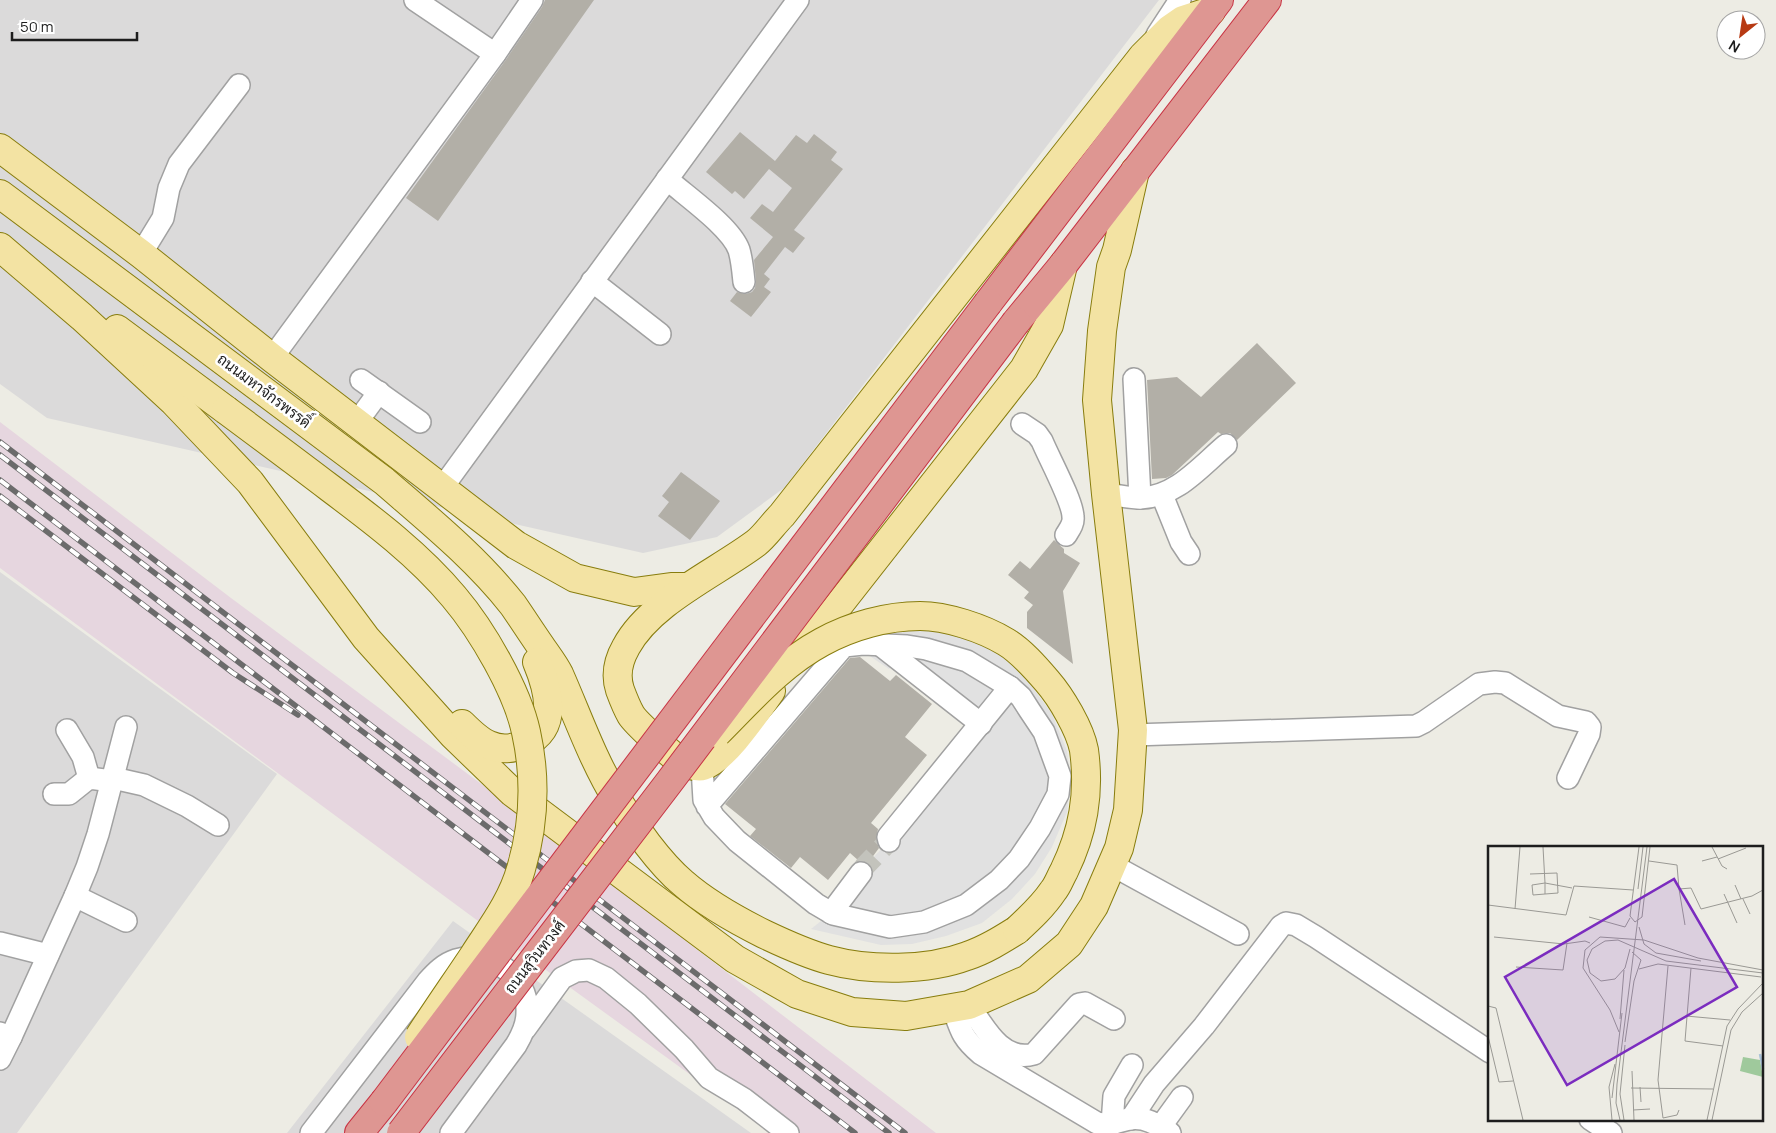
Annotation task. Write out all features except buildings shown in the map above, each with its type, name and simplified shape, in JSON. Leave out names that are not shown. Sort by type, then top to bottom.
[{"type":"highway","name":"ถนนสุวินทวงศ์","points":[[400,1133],[670,782],[1016,322],[1063,265],[1267,0]]},
{"type":"highway","points":[[359,1133],[1214,5]]},
{"type":"main road","points":[[1063,265],[1048,324],[1024,369],[1011,413],[842,599],[732,742],[712,762],[702,767],[680,760],[632,716],[620,689],[617,667],[626,646],[636,632],[658,611],[688,587],[757,542],[782,515],[1142,56],[1170,29],[1183,20],[1214,5]]},
{"type":"main road","points":[[0,148],[141,254],[272,358],[516,545],[576,578],[634,592],[671,587],[688,587]]},
{"type":"main road","points":[[0,247],[82,317],[174,402],[250,482],[366,638],[453,735],[512,792],[735,959],[797,994],[852,1012],[906,1016],[961,1007],[1028,979],[1069,944],[1094,906],[1119,848],[1128,810],[1133,735],[1097,400],[1102,331],[1111,267],[1117,250],[1135,171]]},
{"type":"main road","name":"ถนนมหาจักรพรรดิ์","points":[[0,194],[384,481],[483,571],[513,606]]},
{"type":"main road","points":[[0,242],[388,533],[424,565],[449,591],[480,633],[500,668],[526,730],[532,762],[533,796],[529,836],[521,870],[506,906],[400,1067],[384,1102]]},
{"type":"main road","points":[[366,638],[478,739],[490,746],[504,749],[518,747],[531,741],[540,731],[547,719],[548,705],[545,682],[513,606]]},
{"type":"main road","points":[[513,606],[558,672],[589,748],[618,801],[650,847],[682,883],[717,908],[753,929],[829,960],[865,967],[933,964],[966,957],[994,944],[1017,930],[1037,911],[1054,890],[1069,861],[1081,830],[1085,807],[1086,779],[1084,748],[1071,718],[1050,684],[1033,665],[1007,642],[979,629],[949,620],[921,616],[887,619],[853,628],[823,641],[791,660],[760,689],[670,782]]},
{"type":"street","points":[[414,0],[494,54]]},
{"type":"street","points":[[442,488],[798,0]]},
{"type":"street","points":[[1142,56],[1180,0]]},
{"type":"street","points":[[272,358],[494,54],[526,2]]},
{"type":"street","points":[[141,254],[163,218],[169,188],[179,164],[240,84]]},
{"type":"street","points":[[667,179],[725,229],[734,240],[739,251],[744,282]]},
{"type":"street","points":[[592,281],[660,334]]},
{"type":"street","points":[[1134,379],[1140,498]]},
{"type":"street","points":[[361,380],[420,422]]},
{"type":"street","points":[[357,422],[379,392]]},
{"type":"street","points":[[1011,413],[1037,434],[1042,441],[1074,518],[1066,535]]},
{"type":"street","points":[[1106,494],[1140,498],[1162,495],[1178,486],[1226,445]]},
{"type":"street","points":[[1162,495],[1181,542],[1190,554]]},
{"type":"street","points":[[702,767],[704,800],[707,806],[714,817],[737,841],[830,913],[890,927],[924,922],[966,905],[999,880],[1020,859],[1040,828],[1058,794],[1060,776],[1044,732],[1021,697],[1010,687],[967,661],[926,649],[878,644],[844,646],[707,806]]},
{"type":"street","points":[[878,644],[981,724]]},
{"type":"street","points":[[1133,735],[1416,726],[1479,684],[1495,682],[1505,683],[1558,716],[1586,722],[1590,727],[1589,734],[1568,778]]},
{"type":"street","points":[[889,841],[888,837],[1010,687]]},
{"type":"street","points":[[0,1060],[6,1035],[48,955],[75,896],[95,842],[126,727]]},
{"type":"street","points":[[67,730],[83,757],[89,778]]},
{"type":"street","points":[[54,794],[69,794],[89,778],[144,785],[218,825]]},
{"type":"street","points":[[1112,865],[1238,934]]},
{"type":"street","points":[[830,913],[861,873]]},
{"type":"street","points":[[75,896],[126,922]]},
{"type":"street","points":[[1121,1121],[1204,1026],[1281,926],[1286,923],[1296,925],[1316,937],[1488,1051]]},
{"type":"street","points":[[0,943],[48,955]]},
{"type":"street","points":[[311,1133],[428,981],[440,969],[455,960],[471,957],[488,959],[503,967],[516,979],[525,995],[528,1012],[524,1030]]},
{"type":"street","points":[[460,1130],[524,1030],[562,978],[576,971],[589,970],[606,978],[638,1004],[709,1078],[744,1099],[788,1133]]},
{"type":"street","points":[[961,1007],[1004,1049],[1015,1055],[1025,1057],[1034,1054],[1079,1004],[1085,1003],[1114,1019]]},
{"type":"street","points":[[961,1007],[961,1032],[967,1042],[981,1054],[1097,1123],[1151,1121],[1166,1130],[1182,1097]]},
{"type":"street","points":[[1121,1121],[1114,1096],[1132,1065]]},
{"type":"street","points":[[1592,1120],[1611,1133]]},
{"type":"shaded area","points":[[0,0],[1159,0],[784,488],[717,537],[643,553],[47,418],[0,384]]},
{"type":"shaded area","points":[[0,422],[231,598],[484,786],[936,1133],[771,1133],[474,918],[0,568]]},
{"type":"shaded area","points":[[0,572],[277,774],[17,1133],[0,1133]]},
{"type":"shaded area","points":[[920,628],[947,630],[980,640],[1009,662],[1031,685],[1052,714],[1067,751],[1070,776],[1067,812],[1052,847],[1035,874],[1012,899],[982,923],[946,936],[912,944],[881,945],[811,929],[831,913],[865,866],[889,841],[976,730],[894,664],[889,669],[849,642],[879,633]]},
{"type":"shaded area","points":[[453,921],[751,1133],[287,1133]]},
{"type":"tunnel","points":[[861,873],[865,866],[889,841]]},
{"type":"railway","points":[[0,442],[905,1133]]},
{"type":"railway","points":[[0,455],[889,1133]]},
{"type":"railway","points":[[0,480],[855,1133]]},
{"type":"railway","points":[[0,496],[233,673],[298,715]]}]
